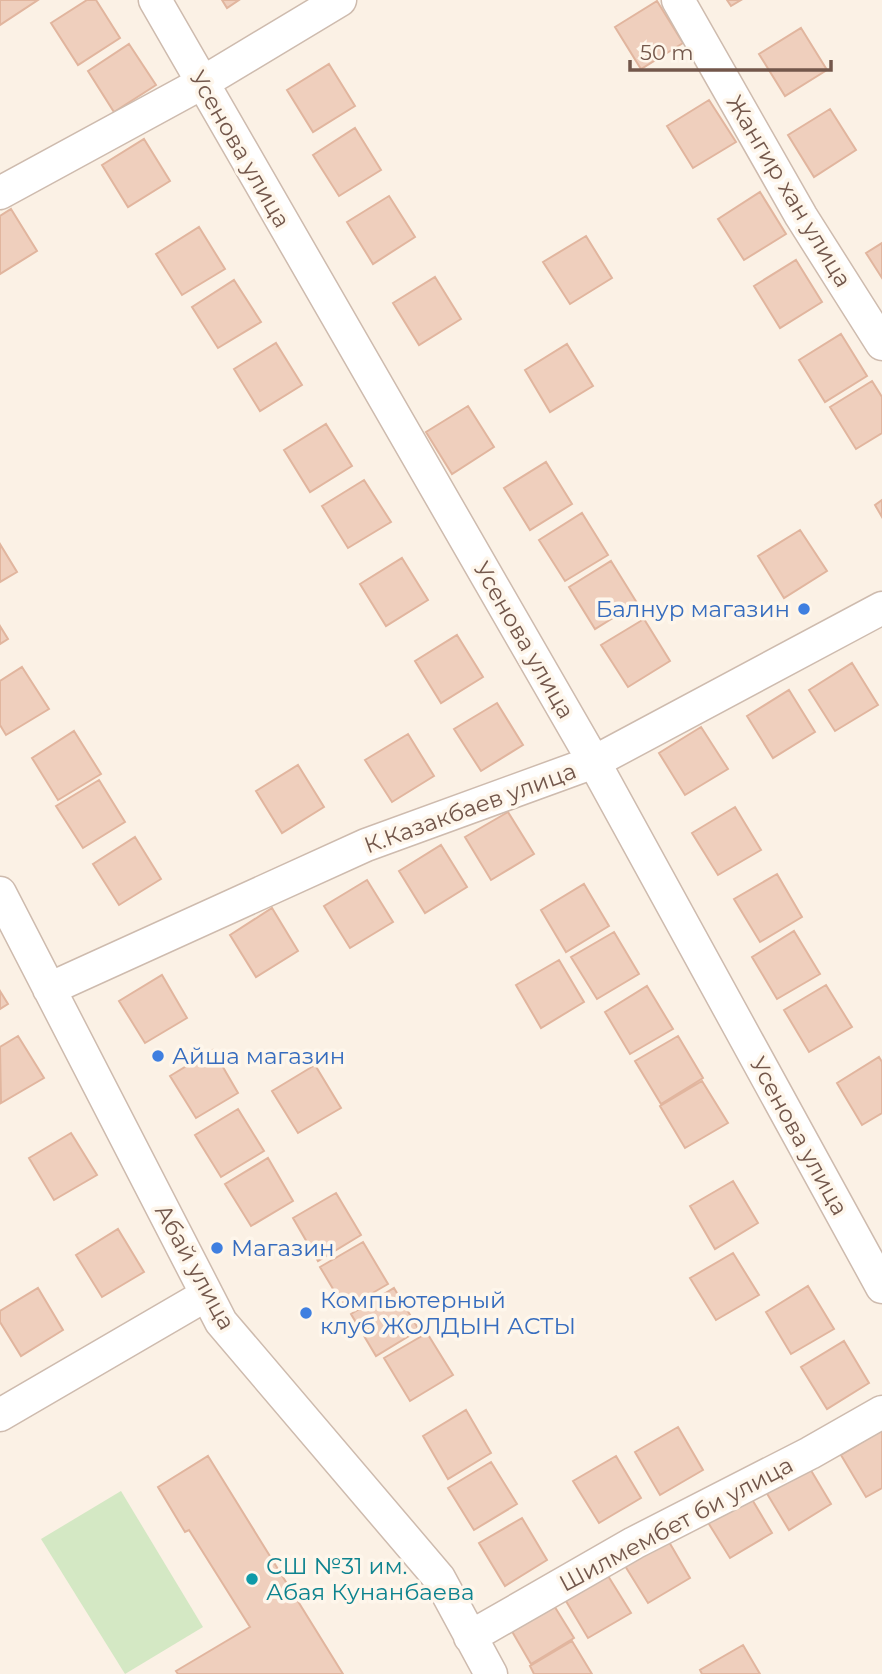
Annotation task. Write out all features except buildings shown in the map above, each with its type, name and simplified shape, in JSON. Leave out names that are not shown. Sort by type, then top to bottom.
[{"type":"street","name":"Усенова улица","points":[[155,0],[594,762],[882,1287]]},
{"type":"street","points":[[0,193],[202,83],[340,0]]},
{"type":"street","name":"Жангир хан улица","points":[[678,0],[801,216],[882,344]]},
{"type":"street","name":"К.Казакбаев улица","points":[[49,989],[366,845],[594,762],[882,608]]},
{"type":"street","name":"Абай улица","points":[[0,893],[221,1322],[439,1578],[491,1674]]},
{"type":"street","points":[[0,1416],[206,1296]]},
{"type":"street","name":"Шилмембет би улица","points":[[470,1637],[634,1543],[810,1453],[882,1412]]},
{"type":"green space","points":[[121,1491],[203,1627],[125,1674],[41,1539]]},
{"type":"place","name":"Балнур магазин","points":[[804,609]]},
{"type":"place","name":"Айша магазин","points":[[158,1056]]},
{"type":"place","name":"Магазин","points":[[217,1248]]},
{"type":"place","name":"Компьютерный клуб ЖОЛДЫН АСТЫ","points":[[306,1313]]},
{"type":"place","name":"СШ №31 им. Абая Кунанбаева","points":[[252,1579]]}]
